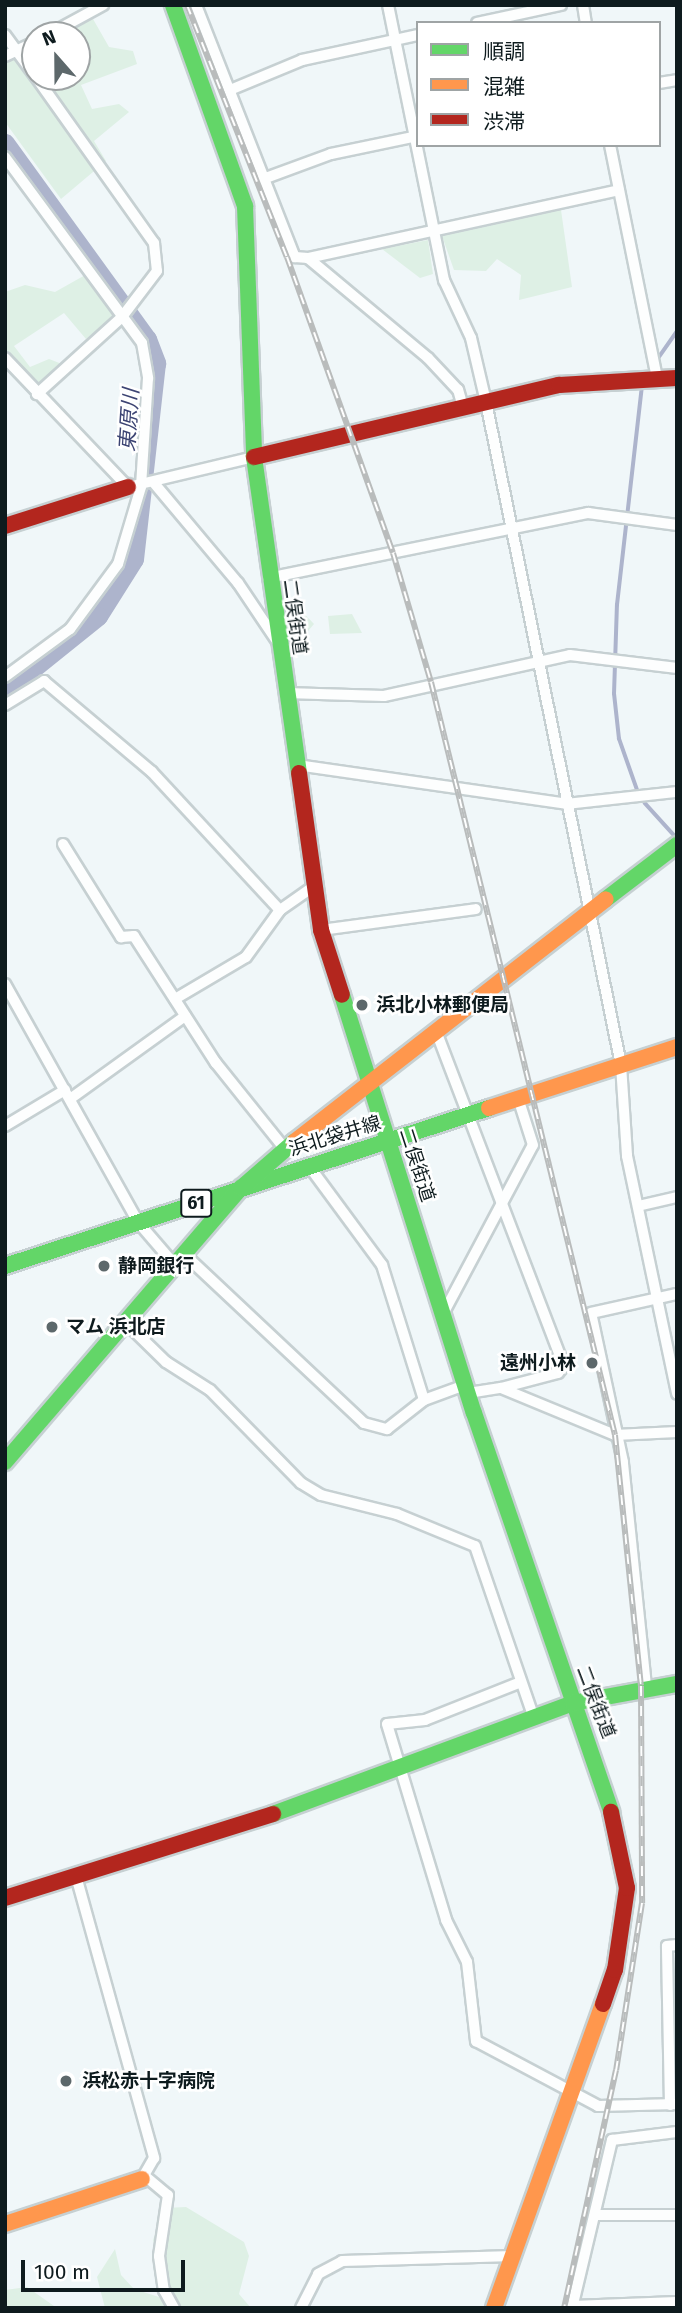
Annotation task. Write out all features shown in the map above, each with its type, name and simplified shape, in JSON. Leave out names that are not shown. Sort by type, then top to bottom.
[{"type":"street","points":[[74,21],[103,5]]},
{"type":"street","name":"二俣街道","points":[[173,5],[245,206],[254,457],[268,578],[297,765],[312,888],[321,930],[467,1389],[573,1703],[610,1796],[627,1888],[615,1970],[494,2308]]},
{"type":"street","points":[[197,5],[295,257],[308,258],[620,190]]},
{"type":"street","points":[[388,5],[416,132]]},
{"type":"street","points":[[486,21],[561,5]]},
{"type":"street","points":[[5,35],[11,54]]},
{"type":"street","points":[[230,90],[302,60],[416,35]]},
{"type":"street","points":[[37,394],[123,317],[157,271],[154,243],[45,91]]},
{"type":"street","points":[[263,179],[331,154],[416,136]]},
{"type":"street","points":[[419,147],[434,231],[486,402],[621,1065],[626,1156],[677,1394]]},
{"type":"street","points":[[610,147],[657,378]]},
{"type":"street","points":[[5,157],[123,317],[148,362],[134,487],[118,564],[99,594],[71,629],[5,677]]},
{"type":"street","points":[[308,258],[428,358],[458,390],[463,407]]},
{"type":"street","points":[[5,358],[37,394],[134,487]]},
{"type":"street","points":[[5,526],[134,487],[463,407],[559,386],[677,378]]},
{"type":"street","points":[[153,483],[238,583],[277,641]]},
{"type":"street","points":[[268,578],[588,513],[624,520],[677,525]]},
{"type":"street","points":[[286,693],[384,696],[537,661],[607,658],[677,668]]},
{"type":"street","points":[[5,705],[44,681],[152,772],[281,910]]},
{"type":"street","points":[[297,765],[566,804],[677,792]]},
{"type":"street","points":[[63,844],[121,937],[134,936],[186,1016],[285,1149]]},
{"type":"street","points":[[5,1462],[241,1188],[285,1149],[677,845]]},
{"type":"street","points":[[175,999],[246,957],[281,910],[312,888]]},
{"type":"street","points":[[321,930],[476,909]]},
{"type":"street","points":[[5,984],[138,1222],[364,1423],[387,1429],[424,1400],[467,1389],[501,1388],[558,1373],[564,1366],[436,1031]]},
{"type":"street","points":[[5,1126],[67,1095],[186,1016]]},
{"type":"street","name":"浜北袋井線","points":[[5,1266],[677,1047]]},
{"type":"street","points":[[443,1314],[503,1206],[533,1145],[518,1098]]},
{"type":"street","points":[[309,1166],[382,1265],[424,1400]]},
{"type":"street","points":[[638,1206],[677,1197]]},
{"type":"street","points":[[646,1686],[619,1435],[591,1313],[677,1294]]},
{"type":"street","points":[[126,1324],[166,1362],[210,1391],[301,1483],[321,1495],[397,1514],[475,1546],[534,1718]]},
{"type":"street","points":[[501,1388],[619,1435],[677,1432]]},
{"type":"street","points":[[521,1682],[425,1720],[387,1724],[404,1765],[446,1920],[467,1962],[477,2040],[570,2094],[616,2109],[673,2105],[667,1946],[677,1945]]},
{"type":"street","points":[[5,1898],[404,1765],[573,1703],[646,1686],[677,1684]]},
{"type":"street","points":[[5,2224],[143,2178],[154,2158],[76,1876]]},
{"type":"street","points":[[677,2132],[614,2137],[572,2307],[677,2302]]},
{"type":"street","points":[[143,2178],[168,2195],[159,2256],[163,2290],[174,2308]]},
{"type":"street","points":[[595,2216],[677,2215]]},
{"type":"street","points":[[301,2308],[318,2274],[342,2261],[513,2256]]},
{"type":"green space","points":[[93,19],[109,47],[133,51],[137,64],[91,81],[91,21],[88,21]]},
{"type":"green space","points":[[21,50],[21,91],[84,91],[92,109],[119,104],[129,112],[94,141],[106,161],[61,199],[5,122],[5,57]]},
{"type":"green space","points":[[561,210],[572,287],[519,300],[521,275],[497,259],[486,271],[454,270],[442,236]]},
{"type":"green space","points":[[428,240],[433,274],[420,278],[382,249]]},
{"type":"green space","points":[[87,274],[114,318],[86,339],[64,313],[14,346],[30,367],[49,359],[62,364],[39,386],[5,350],[5,292],[25,285],[55,292]]},
{"type":"green space","points":[[297,606],[314,624],[308,631],[285,629],[283,611]]},
{"type":"green space","points":[[352,614],[362,633],[330,634],[328,616]]},
{"type":"green space","points":[[186,2207],[244,2242],[249,2256],[239,2294],[251,2308],[105,2308],[97,2277],[115,2249],[121,2275],[134,2289],[159,2297],[166,2307],[172,2304],[153,2240],[165,2208]]},
{"type":"green space","points":[[27,2287],[58,2308],[5,2308],[5,2290]]},
{"type":"waterway","name":"東原川","points":[[5,143],[147,339],[156,363],[134,559],[98,616],[5,691]]},
{"type":"waterway","points":[[659,357],[677,331]]},
{"type":"waterway","points":[[638,793],[619,739],[614,694],[617,605],[642,386]]},
{"type":"waterway","points":[[645,803],[674,835]]},
{"type":"railway","points":[[187,5],[287,257],[393,553],[431,682],[615,1435],[641,1686],[642,1903],[616,2070],[564,2308]]},
{"type":"traffic: fast","points":[[173,5],[245,206],[254,457],[299,773]]},
{"type":"traffic: fast","points":[[606,899],[677,845]]},
{"type":"traffic: fast","points":[[342,995],[474,1413],[611,1812]]},
{"type":"traffic: fast","points":[[5,1266],[489,1108]]},
{"type":"traffic: fast","points":[[5,1462],[241,1188],[294,1142]]},
{"type":"traffic: fast","points":[[273,1814],[573,1703],[677,1684]]},
{"type":"traffic: slow","points":[[294,1142],[606,899]]},
{"type":"traffic: slow","points":[[489,1108],[677,1047]]},
{"type":"traffic: slow","points":[[494,2308],[603,2004]]},
{"type":"traffic: slow","points":[[5,2224],[142,2179]]},
{"type":"traffic: jam","points":[[254,457],[559,385],[677,378]]},
{"type":"traffic: jam","points":[[5,526],[128,487]]},
{"type":"traffic: jam","points":[[299,773],[321,930],[342,995]]},
{"type":"traffic: jam","points":[[603,2004],[615,1970],[627,1888],[611,1812]]},
{"type":"traffic: jam","points":[[5,1898],[273,1814]]},
{"type":"place","name":"浜北小林郵便局","points":[[362,1005]]},
{"type":"place","name":"静岡銀行","points":[[104,1266]]},
{"type":"place","name":"マム 浜北店","points":[[52,1327]]},
{"type":"place","name":"遠州小林","points":[[592,1363]]},
{"type":"place","name":"浜松赤十字病院","points":[[66,2081]]}]
